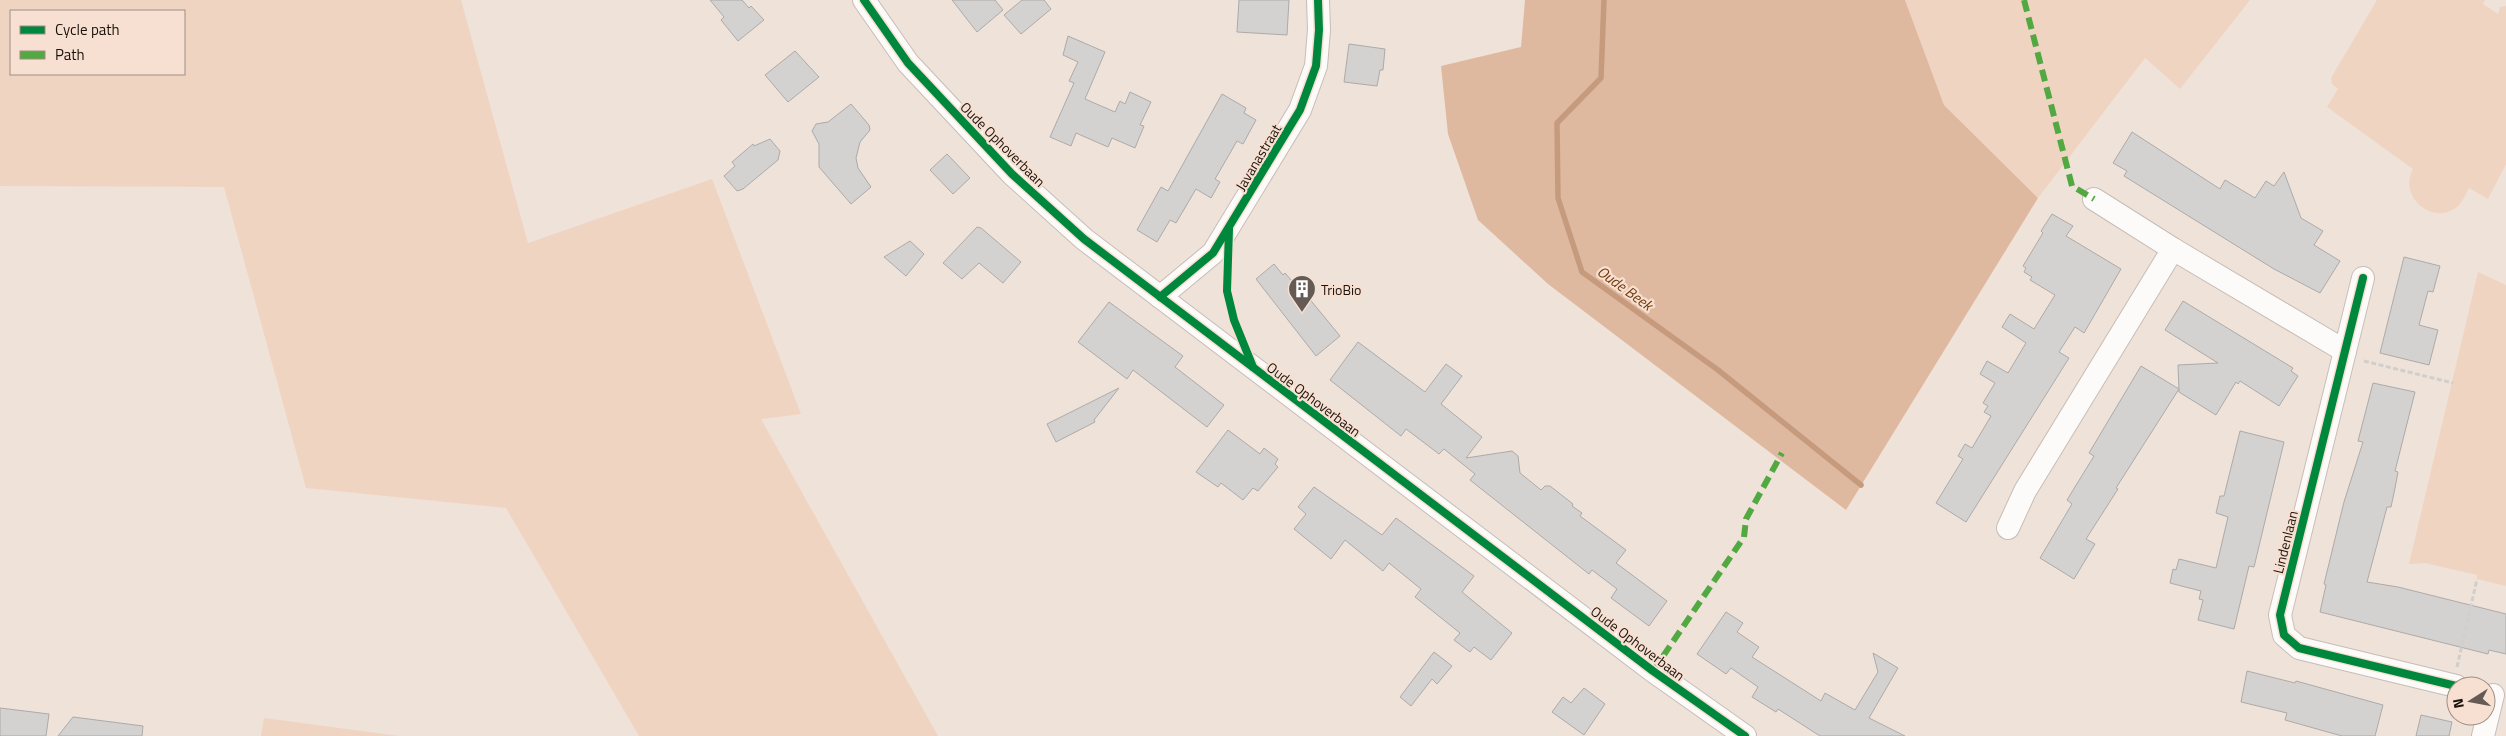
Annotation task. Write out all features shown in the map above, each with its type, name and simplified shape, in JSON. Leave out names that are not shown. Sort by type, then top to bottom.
[{"type":"street","name":"Oude Ophoverbaan","points":[[864,0],[908,64],[1012,174],[1084,239],[1653,670],[1745,736]]},
{"type":"street","name":"Javanastraat","points":[[1160,297],[1213,253],[1300,110],[1316,66],[1319,30],[1318,0]]},
{"type":"street","points":[[2094,199],[2173,249],[2345,351]]},
{"type":"street","points":[[2008,528],[2025,490],[2173,249]]},
{"type":"street","name":"Lindenlaan","points":[[2363,278],[2280,615],[2284,636],[2299,648],[2446,684]]},
{"type":"path","points":[[2345,351],[2353,358],[2453,383]]},
{"type":"path","points":[[2456,676],[2477,579]]},
{"type":"shaded area","points":[[0,0],[461,0],[528,243],[712,179],[801,414],[761,419],[938,736],[639,736],[506,508],[306,488],[224,187],[0,186]]},
{"type":"shaded area","points":[[1525,0],[1905,0],[1944,105],[2038,198],[1846,510],[1548,284],[1478,220],[1448,134],[1441,66],[1521,47]]},
{"type":"shaded area","points":[[1905,0],[2250,0],[2180,89],[2145,58],[2038,198],[1944,105]]},
{"type":"shaded area","points":[[2377,0],[2485,0],[2483,4],[2498,14],[2500,7],[2506,6],[2506,164],[2488,199],[2469,188],[2459,205],[2450,211],[2440,213],[2421,207],[2414,199],[2410,190],[2409,180],[2413,169],[2327,107],[2338,89],[2332,84],[2331,78]]},
{"type":"shaded area","points":[[2478,272],[2506,285],[2506,586],[2477,579],[2477,575],[2425,563],[2409,564]]},
{"type":"shaded area","points":[[264,718],[399,736],[261,736]]},
{"type":"building","points":[[710,0],[742,0],[749,8],[751,6],[764,20],[738,41],[721,20],[724,17]]},
{"type":"building","points":[[952,0],[995,0],[1003,10],[977,32]]},
{"type":"building","points":[[1022,0],[1044,0],[1051,9],[1021,34],[1004,15]]},
{"type":"building","points":[[1239,0],[1289,0],[1287,35],[1237,32]]},
{"type":"building","points":[[1068,36],[1105,52],[1085,99],[1115,112],[1120,101],[1125,104],[1130,92],[1151,102],[1140,125],[1144,126],[1135,148],[1112,138],[1108,147],[1076,133],[1071,146],[1050,137],[1074,83],[1069,81],[1078,62],[1063,55]]},
{"type":"building","points":[[1349,44],[1385,49],[1383,70],[1380,70],[1377,86],[1344,82]]},
{"type":"building","points":[[795,51],[819,77],[788,102],[765,75]]},
{"type":"building","points":[[1222,94],[1246,108],[1244,113],[1256,120],[1243,144],[1237,141],[1215,179],[1220,182],[1211,198],[1196,189],[1176,223],[1170,220],[1157,242],[1137,230],[1161,187],[1168,191]]},
{"type":"building","points":[[851,104],[869,125],[870,130],[860,142],[856,158],[858,168],[871,187],[851,204],[819,167],[819,144],[812,131],[816,124],[828,122]]},
{"type":"building","points":[[2132,132],[2220,189],[2225,180],[2255,198],[2266,181],[2274,186],[2284,172],[2301,218],[2323,231],[2314,245],[2340,261],[2320,293],[2274,269],[2124,176],[2127,171],[2113,163]]},
{"type":"building","points":[[770,139],[780,151],[778,160],[743,189],[737,191],[724,176],[735,166],[732,162],[753,144],[754,146]]},
{"type":"building","points":[[947,154],[970,178],[953,194],[930,170]]},
{"type":"building","points":[[2052,214],[2073,226],[2066,236],[2121,269],[2084,333],[2075,327],[2059,352],[2069,358],[1966,522],[1936,503],[1963,459],[1958,456],[1965,444],[1972,448],[1991,416],[1984,412],[1988,406],[1983,403],[1995,383],[1980,374],[1987,361],[2008,373],[2026,343],[2002,327],[2010,314],[2034,329],[2055,295],[2030,280],[2032,277],[2024,272],[2026,268],[2023,266]]},
{"type":"building","points":[[977,227],[981,228],[1021,262],[1003,283],[979,263],[962,279],[943,263]]},
{"type":"building","points":[[910,241],[924,254],[906,276],[884,257]]},
{"type":"building","points":[[2404,257],[2440,266],[2433,292],[2428,291],[2419,325],[2438,330],[2429,365],[2380,353]]},
{"type":"building","name":"TrioBio","points":[[1274,264],[1283,275],[1285,273],[1292,281],[1294,280],[1340,336],[1316,356],[1256,279]]},
{"type":"building","points":[[2183,301],[2293,368],[2291,371],[2298,376],[2279,406],[2240,381],[2238,384],[2236,382],[2216,415],[2179,392],[2178,365],[2218,363],[2165,330]]},
{"type":"building","points":[[1109,302],[1183,356],[1175,367],[1224,405],[1207,427],[1133,370],[1127,379],[1078,342]]},
{"type":"building","points":[[1358,342],[1425,392],[1446,364],[1462,376],[1441,404],[1482,437],[1466,458],[1512,451],[1518,456],[1520,473],[1541,490],[1545,486],[1550,486],[1582,513],[1580,516],[1626,550],[1616,563],[1667,601],[1649,626],[1611,598],[1617,589],[1592,570],[1589,574],[1470,480],[1475,474],[1444,449],[1439,454],[1406,429],[1401,436],[1330,380]]},
{"type":"building","points":[[2141,366],[2179,389],[2086,539],[2095,544],[2074,579],[2040,558],[2072,504],[2067,500],[2094,456],[2089,453]]},
{"type":"building","points":[[2373,383],[2415,392],[2395,471],[2398,472],[2391,507],[2387,507],[2367,582],[2398,587],[2506,614],[2506,654],[2489,650],[2488,654],[2320,612],[2326,585],[2324,584],[2344,502],[2363,442],[2358,441]]},
{"type":"building","points":[[1119,388],[1094,420],[1095,422],[1056,442],[1047,424]]},
{"type":"building","points":[[1228,430],[1260,454],[1264,448],[1278,459],[1275,464],[1278,467],[1258,491],[1253,488],[1243,500],[1221,483],[1218,487],[1196,472]]},
{"type":"building","points":[[2240,431],[2284,442],[2254,567],[2249,566],[2234,629],[2198,620],[2203,600],[2199,599],[2201,591],[2170,583],[2173,569],[2176,570],[2179,559],[2216,568],[2228,517],[2216,513],[2220,496],[2224,496]]},
{"type":"building","points":[[1314,487],[1382,535],[1396,518],[1474,576],[1462,592],[1512,633],[1491,660],[1474,647],[1470,652],[1454,640],[1460,633],[1415,597],[1421,589],[1389,563],[1383,571],[1345,540],[1331,559],[1294,529],[1306,514],[1298,507]]},
{"type":"building","points":[[1726,612],[1743,623],[1737,632],[1759,647],[1752,657],[1821,701],[1825,693],[1855,710],[1878,672],[1873,653],[1898,668],[1869,718],[1905,736],[1820,736],[1778,709],[1776,712],[1752,697],[1758,687],[1731,668],[1726,674],[1697,654]]},
{"type":"building","points":[[1434,652],[1452,666],[1437,684],[1432,679],[1411,706],[1400,697]]},
{"type":"building","points":[[2247,671],[2295,683],[2296,681],[2383,705],[2375,736],[2342,736],[2285,720],[2287,713],[2241,702]]},
{"type":"building","points":[[1584,688],[1605,704],[1584,735],[1552,712],[1563,697],[1571,703]]},
{"type":"building","points":[[0,708],[49,714],[46,736],[0,736]]},
{"type":"building","points":[[2421,715],[2446,721],[2446,726],[2451,726],[2449,736],[2416,736]]},
{"type":"building","points":[[73,717],[143,726],[142,736],[58,736]]},
{"type":"waterway","name":"Oude Beek","points":[[1604,0],[1601,78],[1557,123],[1558,198],[1582,272],[1718,370],[1861,485]]},
{"type":"marked path","points":[[2024,0],[2072,186],[2094,199]]},
{"type":"marked path","points":[[1653,671],[1744,537],[1746,519],[1782,453]]},
{"type":"cycle path","points":[[864,0],[908,63],[1012,174],[1084,239],[1653,671],[1745,736]]},
{"type":"cycle path","points":[[1160,297],[1213,253],[1300,110],[1316,66],[1319,30],[1318,0]]},
{"type":"cycle path","points":[[1229,229],[1227,291],[1234,320],[1253,367]]},
{"type":"cycle path","points":[[2363,278],[2280,615],[2284,635],[2299,648],[2446,684]]},
{"type":"place","name":"TrioBio","points":[[1302,313]]}]
